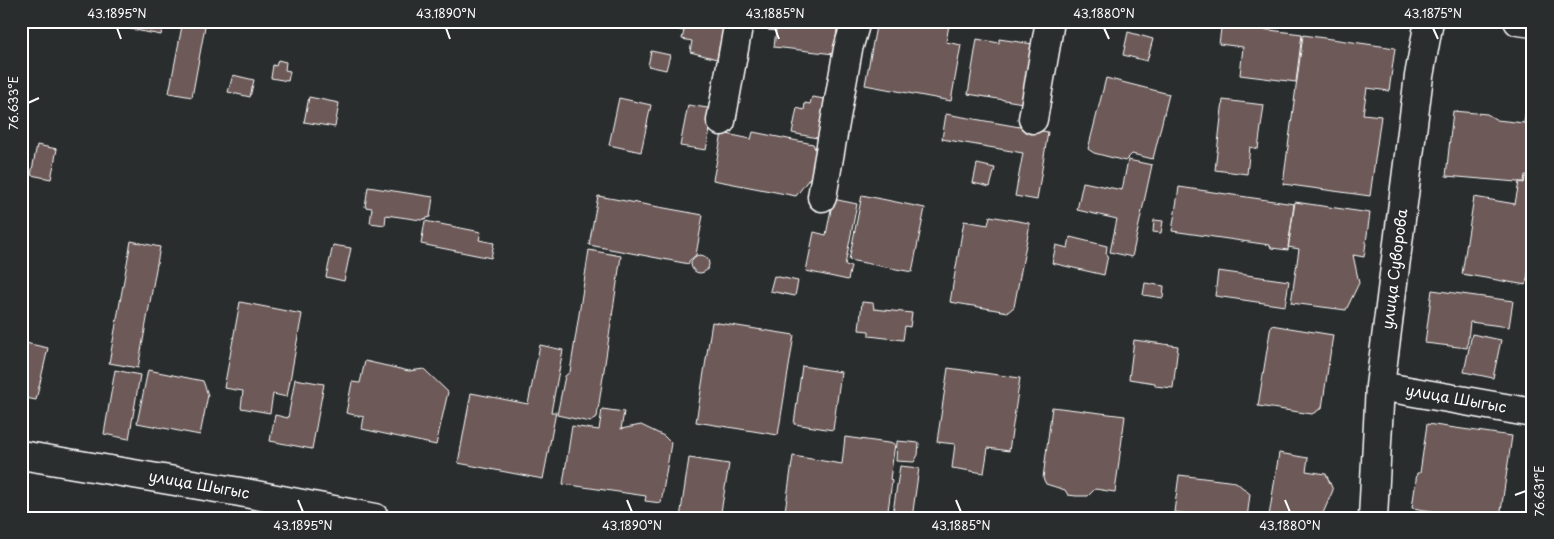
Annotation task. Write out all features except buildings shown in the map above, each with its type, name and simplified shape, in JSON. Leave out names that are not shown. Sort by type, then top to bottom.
[{"type":"street","points":[[721,121],[739,21]]},
{"type":"street","points":[[822,198],[848,50],[856,21]]},
{"type":"street","points":[[1033,119],[1050,21]]},
{"type":"street","name":"улица Суворова","points":[[1373,518],[1380,386],[1419,76],[1430,21]]},
{"type":"street","points":[[1518,21],[1533,23]]},
{"type":"street","name":"улица Шыгыс","points":[[1380,386],[1533,413]]},
{"type":"street","name":"улица Шыгыс","points":[[21,455],[240,492],[375,518]]}]
